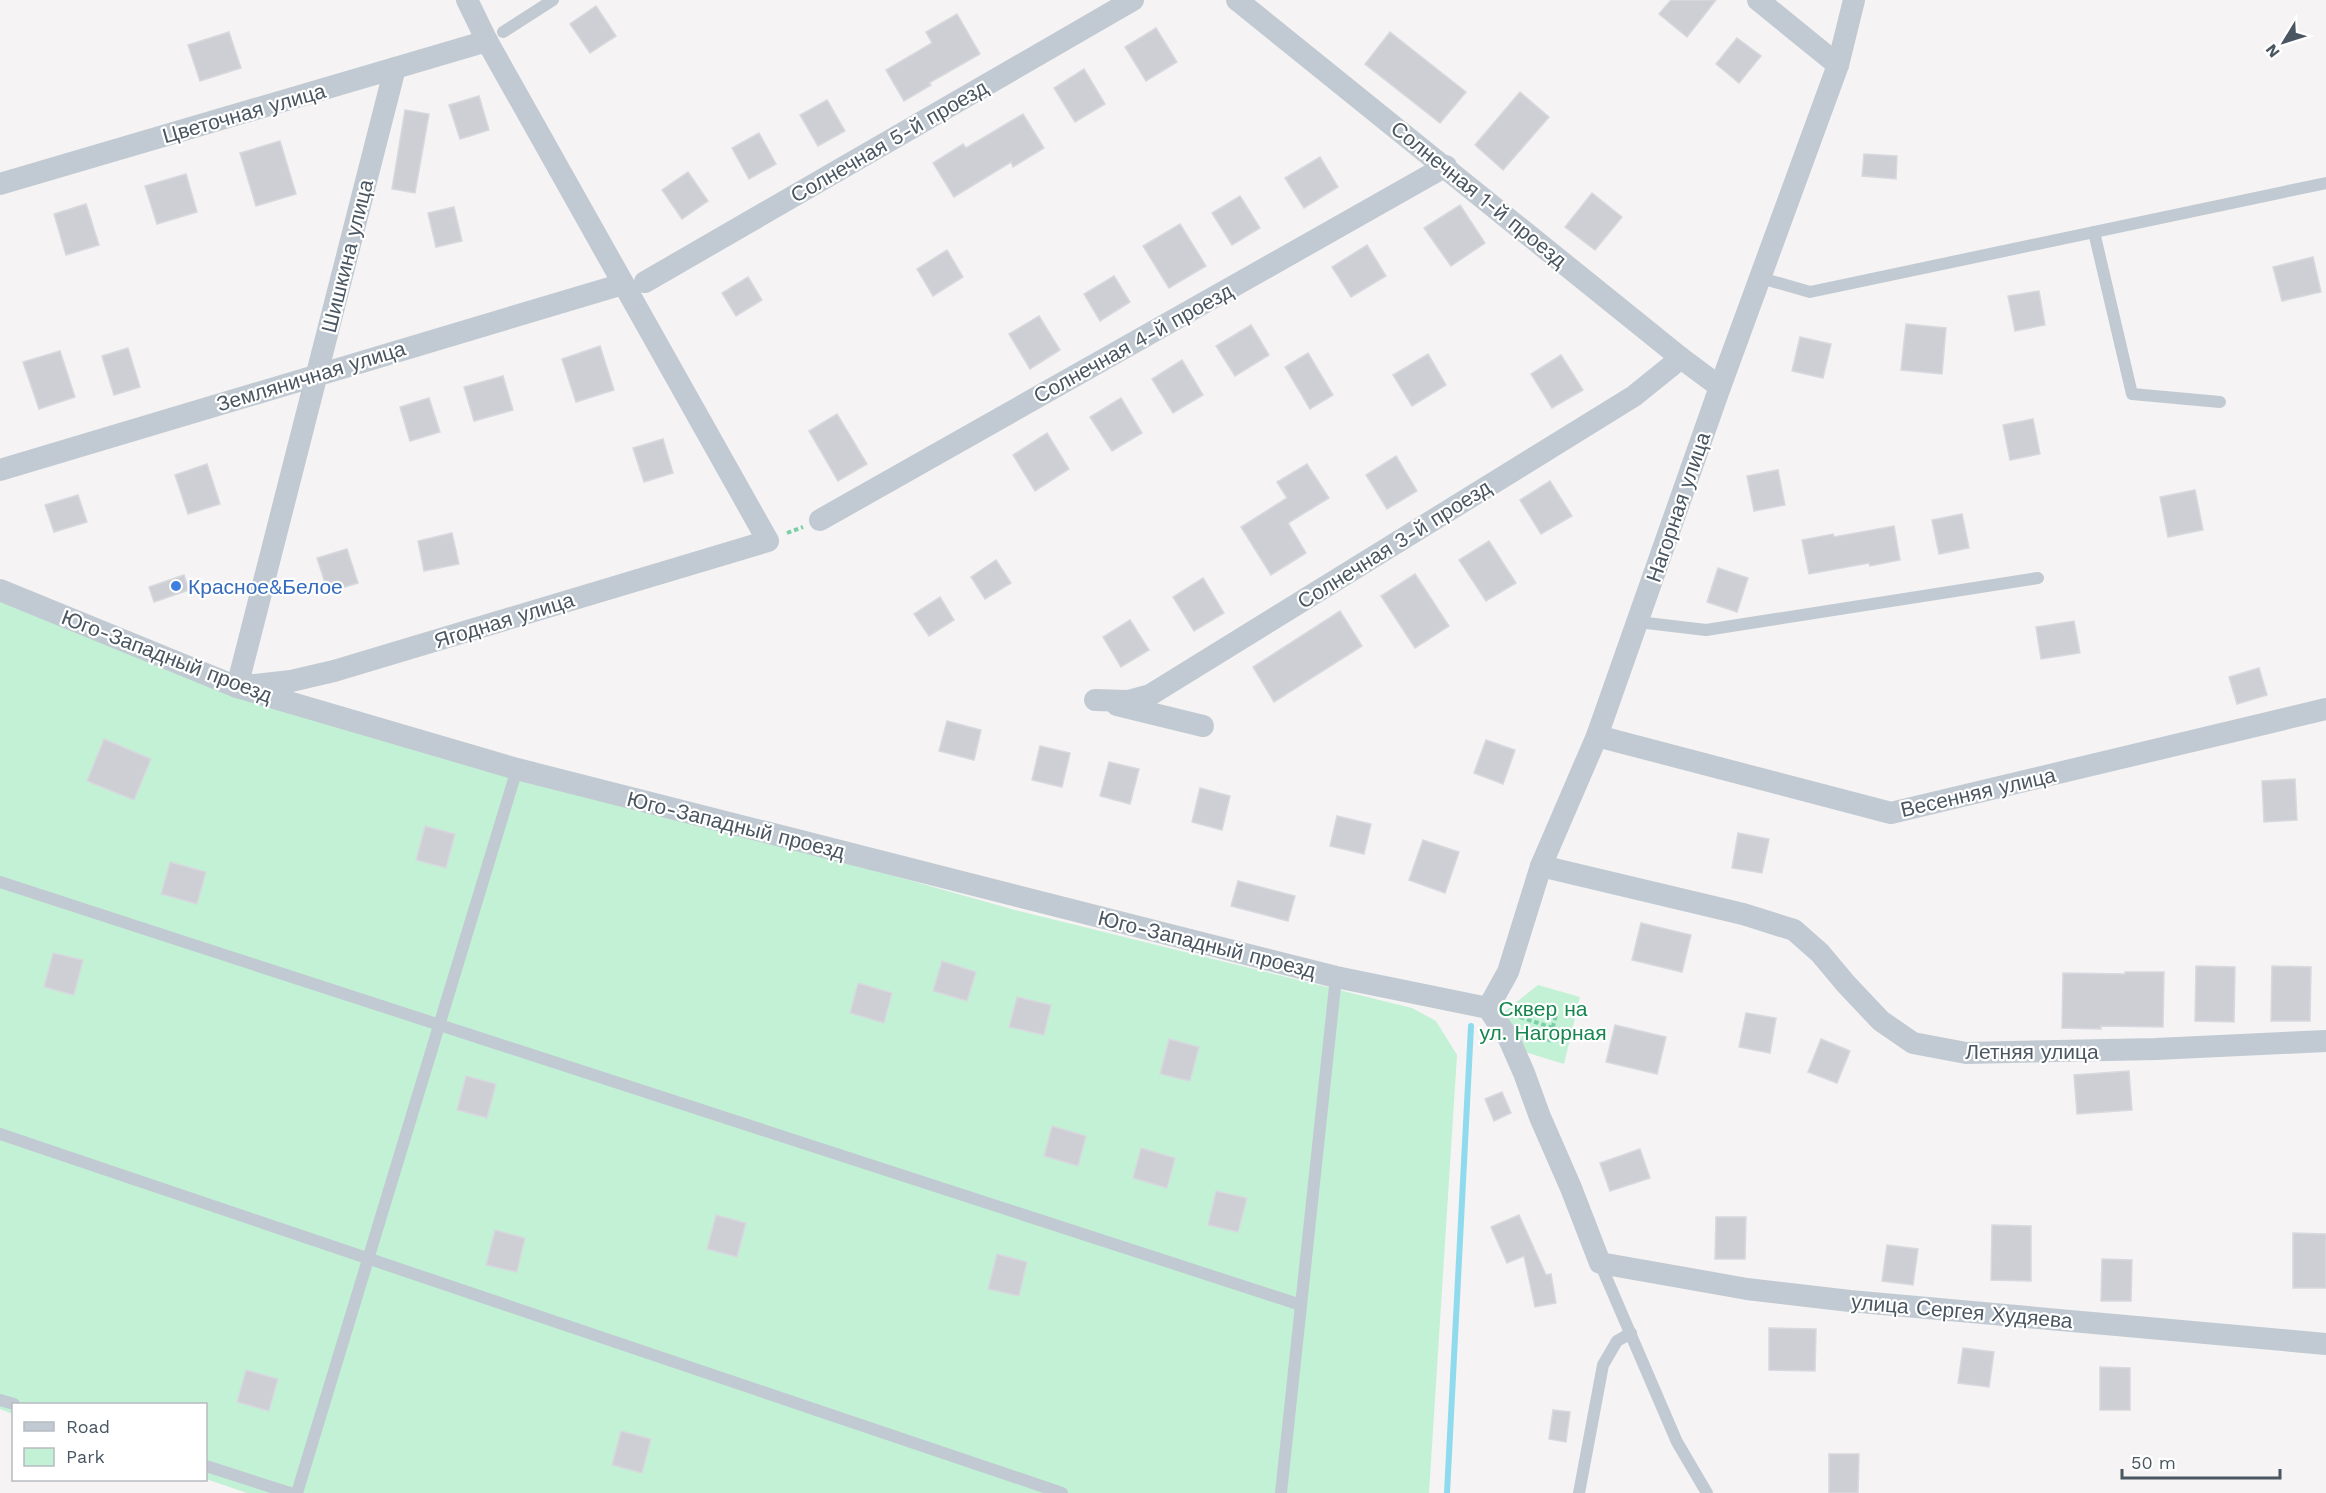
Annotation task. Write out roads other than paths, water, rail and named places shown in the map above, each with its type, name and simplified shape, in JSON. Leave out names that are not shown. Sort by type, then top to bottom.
[{"type":"street","points":[[467,0],[495,36],[634,283]]},
{"type":"street","name":"Солнечная 5-й проезд","points":[[634,283],[1133,0]]},
{"type":"street","name":"Солнечная 1-й проезд","points":[[1237,0],[1720,387]]},
{"type":"street","points":[[1758,0],[1838,65]]},
{"type":"street","name":"Нагорная улица","points":[[1488,1008],[1508,972],[1541,866],[1597,736],[1720,387],[1838,65],[1854,0]]},
{"type":"street","name":"Цветочная улица","points":[[0,184],[395,68],[495,36]]},
{"type":"street","name":"Шишкина улица","points":[[237,687],[395,68]]},
{"type":"street","name":"Солнечная 4-й проезд","points":[[820,520],[1446,166]]},
{"type":"street","name":"Земляничная улица","points":[[0,470],[317,374],[634,283]]},
{"type":"street","name":"Ягодная улица","points":[[237,687],[291,681],[334,671],[768,541],[634,283]]},
{"type":"street","name":"Солнечная 3-й проезд","points":[[1203,726],[1095,700],[1128,701],[1150,695],[1634,396],[1681,358]]},
{"type":"street","name":"Юго-Западный проезд","points":[[0,590],[237,687],[517,769],[1336,977],[1488,1008]]},
{"type":"street","name":"Весенняя улица","points":[[1597,736],[1891,813],[2326,708]]},
{"type":"street","name":"Летняя улица","points":[[1541,866],[1743,914],[1794,930],[1820,952],[1881,1021],[1913,1043],[1966,1053],[2156,1049],[2326,1041]]},
{"type":"street","points":[[1488,1008],[1509,1039],[1524,1073],[1600,1263]]},
{"type":"street","name":"улица Сергея Худяева","points":[[1600,1263],[1747,1289],[1850,1301],[2326,1344]]},
{"type":"lane","points":[[495,36],[553,0]]},
{"type":"lane","points":[[1761,278],[1810,292],[2326,183]]},
{"type":"lane","points":[[2094,232],[2132,394],[2220,402]]},
{"type":"lane","points":[[1638,622],[1706,630],[2038,578]]},
{"type":"lane","points":[[297,1493],[517,769]]},
{"type":"lane","points":[[0,882],[440,1023],[1302,1305]]},
{"type":"lane","points":[[1281,1493],[1336,977]]},
{"type":"lane","points":[[0,1134],[1062,1493]]},
{"type":"lane","points":[[1600,1263],[1677,1442],[1707,1493]]},
{"type":"lane","points":[[1579,1493],[1603,1365],[1617,1341],[1631,1333]]},
{"type":"lane","points":[[207,1466],[290,1493]]},
{"type":"waterway","points":[[1447,1493],[1471,1026]]},
{"type":"place","name":"Красное&Белое","points":[[176,586]]},
{"type":"park label","name":"Сквер на ул. Нагорная","points":[[1543,1020]]}]
